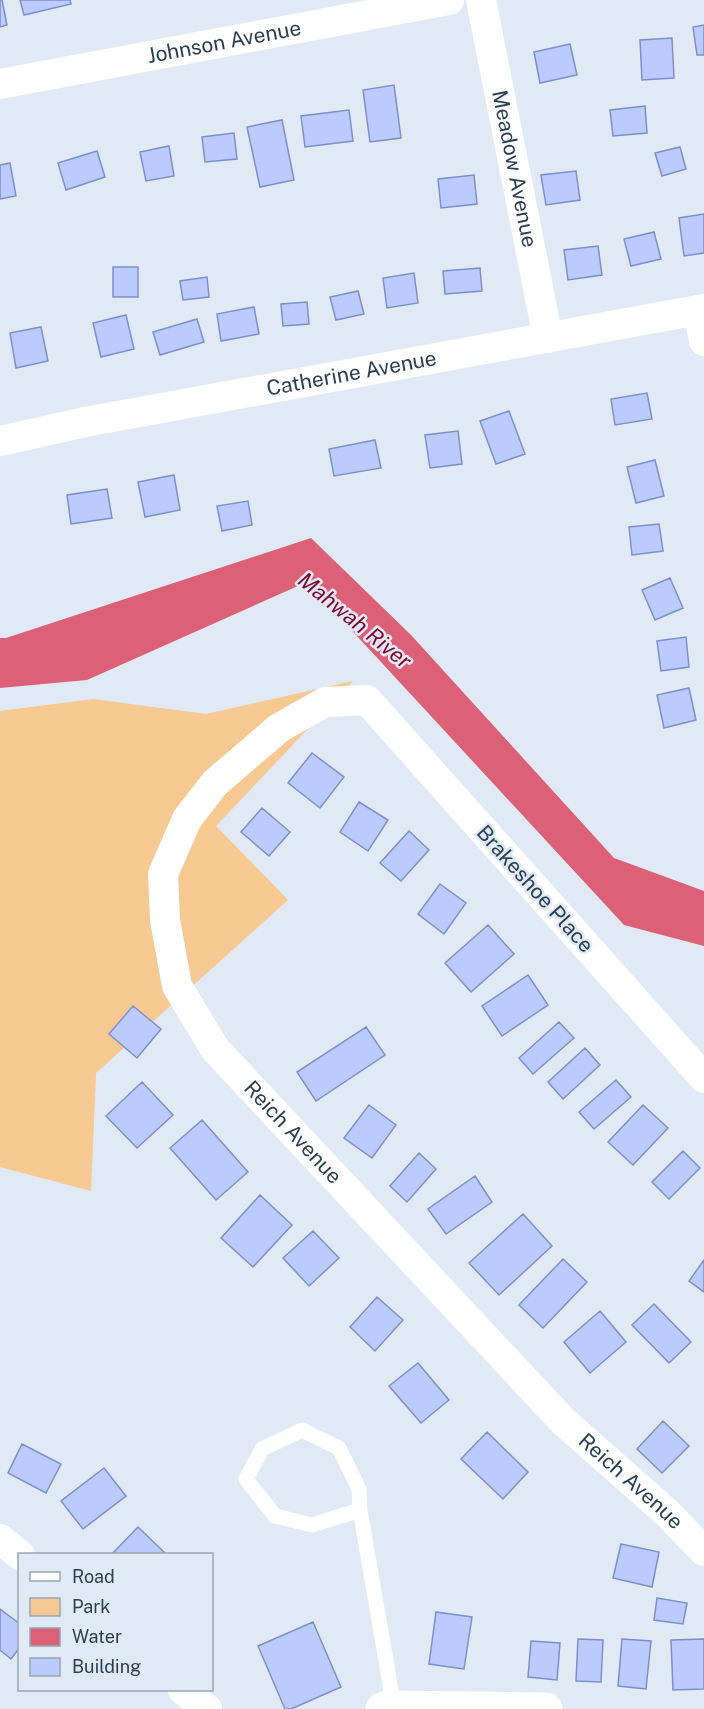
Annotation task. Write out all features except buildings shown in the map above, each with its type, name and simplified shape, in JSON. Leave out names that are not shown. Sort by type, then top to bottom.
[{"type":"main road","points":[[388,1708],[546,1709]]},
{"type":"street","name":"Johnson Avenue","points":[[0,84],[449,0]]},
{"type":"street","name":"Meadow Avenue","points":[[481,0],[548,338]]},
{"type":"street","name":"Catherine Avenue","points":[[0,441],[85,422],[701,310]]},
{"type":"street","points":[[701,310],[704,341]]},
{"type":"street","name":"Brakeshoe Place","points":[[367,700],[704,1078]]},
{"type":"street","name":"Reich Avenue","points":[[367,700],[325,702],[279,728],[215,783],[187,819],[163,874],[165,920],[177,986],[215,1050],[563,1421],[666,1512],[704,1551]]},
{"type":"street","points":[[0,1539],[18,1553]]},
{"type":"street","points":[[185,1691],[207,1709]]},
{"type":"lane","points":[[360,1510],[312,1525],[275,1516],[246,1479],[262,1449],[302,1430],[339,1448],[359,1490],[388,1708]]},
{"type":"green space","points":[[353,681],[216,826],[288,900],[96,1073],[91,1191],[0,1167],[0,711],[93,699],[206,714]]},
{"type":"water","name":"Mahwah River","points":[[311,538],[411,635],[614,858],[704,891],[704,946],[624,925],[307,582],[87,680],[0,688],[0,638],[6,638]]}]
